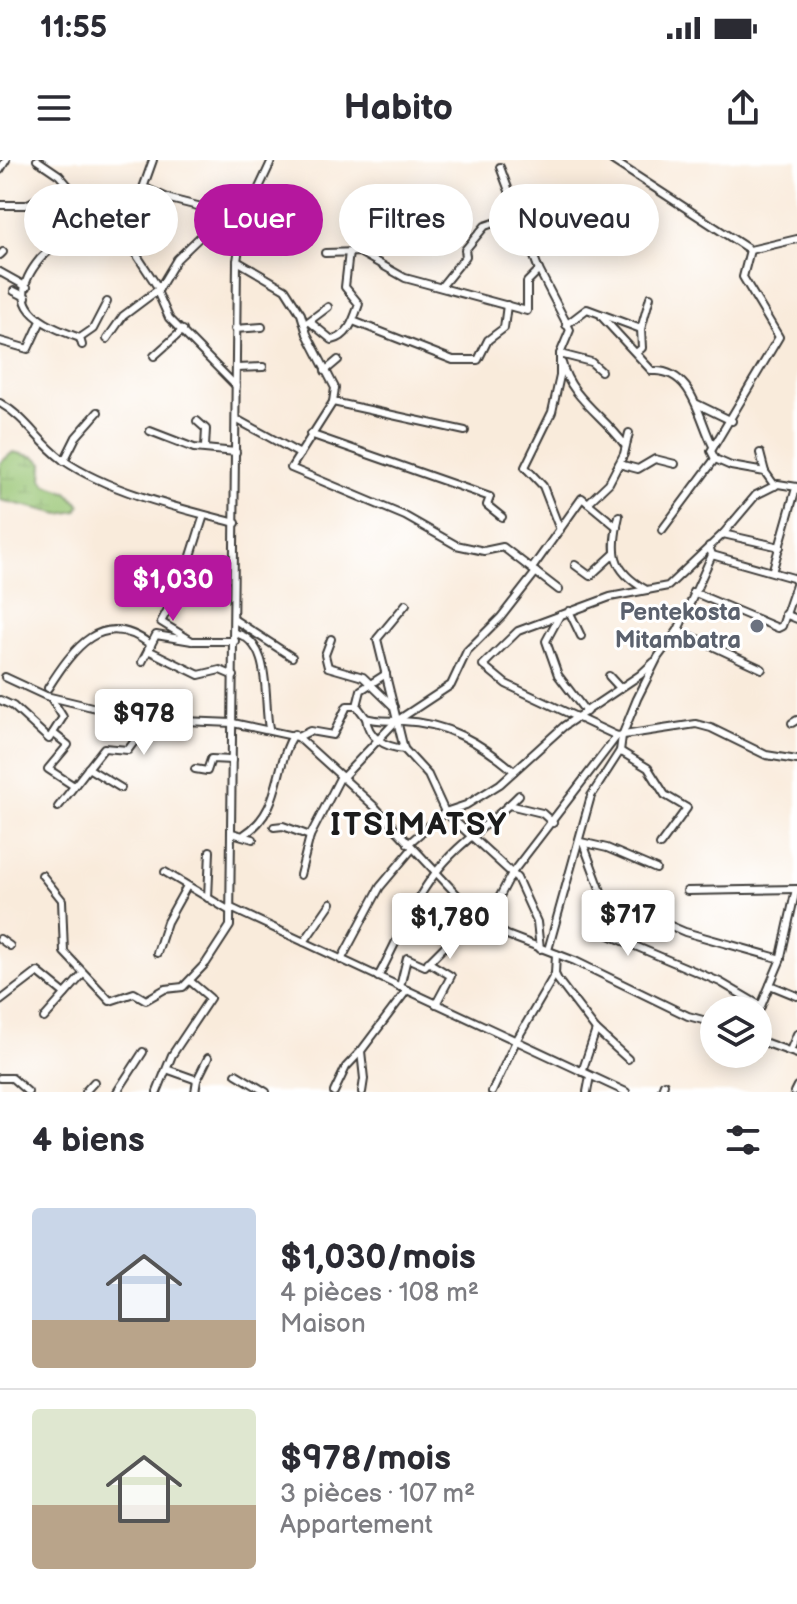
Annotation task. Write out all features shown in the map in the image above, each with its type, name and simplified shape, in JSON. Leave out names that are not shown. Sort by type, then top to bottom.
[{"type":"street","points":[[0,170],[6,160]]},
{"type":"street","points":[[37,160],[66,184]]},
{"type":"street","points":[[146,184],[153,160]]},
{"type":"street","points":[[261,184],[272,160]]},
{"type":"street","points":[[612,160],[750,250],[797,239]]},
{"type":"street","points":[[500,167],[506,184]]},
{"type":"street","points":[[0,205],[24,205]]},
{"type":"street","points":[[441,287],[466,256],[465,250],[477,233],[489,225]]},
{"type":"street","points":[[107,339],[112,329],[158,290],[177,259],[194,243]]},
{"type":"street","points":[[713,446],[732,421],[759,367],[779,337],[743,277],[750,250]]},
{"type":"street","points":[[325,253],[339,252]]},
{"type":"street","points":[[41,256],[29,276],[26,297],[28,307],[40,323],[81,342],[93,329],[107,302]]},
{"type":"street","points":[[137,256],[158,290],[165,312],[236,386]]},
{"type":"street","points":[[42,875],[62,900],[64,952],[110,1001],[134,993],[146,1000],[165,989],[183,987],[225,935],[231,910],[238,256]]},
{"type":"street","points":[[307,323],[332,340],[341,338],[353,321],[359,304],[345,287],[349,256]]},
{"type":"street","points":[[368,256],[405,278],[527,311],[527,282],[539,270]]},
{"type":"street","points":[[534,256],[569,336],[560,354],[560,376],[552,412],[525,467],[543,486],[560,530]]},
{"type":"street","points":[[237,261],[285,289],[307,323],[325,371],[335,388],[333,402],[291,468],[405,516],[456,545],[484,551],[503,547],[559,590]]},
{"type":"street","points":[[0,272],[27,287]]},
{"type":"street","points":[[14,291],[26,297]]},
{"type":"street","points":[[636,353],[642,348],[641,329],[650,297]]},
{"type":"street","points":[[353,321],[453,360],[478,360],[488,340],[504,328],[507,305]]},
{"type":"street","points":[[307,323],[328,307]]},
{"type":"street","points":[[566,325],[587,309],[641,329]]},
{"type":"street","points":[[602,317],[652,371],[661,370],[684,385],[697,404],[704,430],[713,446],[715,459],[662,530]]},
{"type":"street","points":[[99,319],[112,329]]},
{"type":"street","points":[[0,341],[28,349],[40,323]]},
{"type":"street","points":[[235,329],[262,327]]},
{"type":"street","points":[[154,356],[183,330]]},
{"type":"street","points":[[560,354],[591,362],[601,371]]},
{"type":"street","points":[[560,354],[571,386],[611,425],[624,444]]},
{"type":"street","points":[[325,371],[338,360]]},
{"type":"street","points":[[236,368],[263,367]]},
{"type":"street","points":[[333,402],[465,431]]},
{"type":"street","points":[[0,403],[22,415],[30,429],[64,461],[147,497],[236,523]]},
{"type":"street","points":[[697,404],[732,421]]},
{"type":"street","points":[[64,461],[76,437],[98,412]]},
{"type":"street","points":[[236,419],[300,454]]},
{"type":"street","points":[[197,421],[206,429],[205,447]]},
{"type":"street","points":[[150,431],[181,445],[236,452]]},
{"type":"street","points":[[588,503],[606,487],[619,464],[629,433]]},
{"type":"street","points":[[310,434],[490,497],[487,505],[502,517]]},
{"type":"street","points":[[760,453],[765,472],[775,486]]},
{"type":"street","points":[[619,464],[638,469],[655,459],[675,464]]},
{"type":"street","points":[[715,459],[731,466],[765,472]]},
{"type":"street","points":[[619,516],[614,554],[627,579],[652,591],[678,579],[756,495],[775,486],[796,487],[773,569]]},
{"type":"street","points":[[300,875],[310,836],[342,777],[397,721],[451,685],[467,651],[501,617],[582,498],[617,527]]},
{"type":"street","points":[[192,641],[161,622],[183,581],[204,515]]},
{"type":"street","points":[[723,534],[780,547]]},
{"type":"street","points":[[486,923],[512,873],[553,823],[593,763],[619,736],[658,657],[678,630],[712,555],[709,546]]},
{"type":"street","points":[[575,565],[590,576],[614,554]]},
{"type":"street","points":[[693,592],[778,628],[795,592],[796,579],[773,569],[712,555]]},
{"type":"street","points":[[645,589],[569,611],[512,634],[483,665],[506,684],[583,714],[619,736],[696,724],[711,728],[766,755],[797,760]]},
{"type":"street","points":[[406,604],[377,639],[404,749],[428,775],[445,812],[512,873],[530,900],[544,950]]},
{"type":"street","points":[[569,611],[581,636]]},
{"type":"street","points":[[785,614],[797,619]]},
{"type":"street","points":[[560,615],[546,641],[558,675],[583,714]]},
{"type":"street","points":[[235,620],[292,657]]},
{"type":"street","points":[[678,630],[762,669]]},
{"type":"street","points":[[48,688],[75,647],[102,632],[131,632],[150,648],[199,675],[220,670],[234,676]]},
{"type":"street","points":[[235,633],[250,641],[260,656],[268,692],[265,706],[269,728]]},
{"type":"street","points":[[142,662],[158,635],[192,641],[235,641]]},
{"type":"street","points":[[331,639],[325,655],[328,667],[370,682],[395,709]]},
{"type":"street","points":[[341,960],[380,887],[410,846],[445,812],[466,805],[514,771],[658,657]]},
{"type":"street","points":[[357,706],[361,690],[386,674]]},
{"type":"street","points":[[609,676],[620,688]]},
{"type":"street","points":[[5,677],[51,697],[117,713],[120,728],[140,735]]},
{"type":"street","points":[[0,700],[13,706],[49,739],[63,717],[51,697]]},
{"type":"street","points":[[245,834],[256,827],[266,813],[296,736],[310,731],[333,735],[347,706],[357,706]]},
{"type":"street","points":[[357,706],[366,718],[370,732],[379,741],[404,749]]},
{"type":"street","points":[[366,718],[462,734],[489,749],[514,771]]},
{"type":"street","points":[[58,807],[104,748],[128,750],[142,731],[155,733],[159,720],[233,723],[296,736],[342,777],[434,875],[486,923],[700,1019]]},
{"type":"street","points":[[53,733],[68,745],[48,769],[74,786]]},
{"type":"street","points":[[544,950],[580,842],[593,790],[620,751],[619,736]]},
{"type":"street","points":[[620,751],[648,768],[665,795],[687,808],[660,845]]},
{"type":"street","points":[[195,769],[207,771],[211,759],[232,760]]},
{"type":"street","points":[[88,768],[121,788]]},
{"type":"street","points":[[378,977],[403,933],[406,917],[434,875],[469,837],[493,821],[519,795]]},
{"type":"street","points":[[509,805],[542,813],[553,823]]},
{"type":"street","points":[[274,827],[283,826],[310,836]]},
{"type":"street","points":[[232,833],[245,834],[253,839]]},
{"type":"street","points":[[580,842],[607,848],[656,869]]},
{"type":"street","points":[[580,842],[603,897],[602,932],[708,976],[739,996]]},
{"type":"street","points":[[208,898],[210,851]]},
{"type":"street","points":[[165,872],[231,910],[626,1092]]},
{"type":"street","points":[[157,953],[167,922],[187,886]]},
{"type":"street","points":[[687,891],[797,889],[781,959],[766,996]]},
{"type":"street","points":[[603,897],[685,932],[781,959]]},
{"type":"street","points":[[304,942],[331,903]]},
{"type":"street","points":[[334,1092],[346,1067],[361,1051],[403,989],[407,958],[425,966],[476,915]]},
{"type":"street","points":[[0,939],[10,946]]},
{"type":"street","points":[[492,1092],[516,1041],[555,974],[556,954]]},
{"type":"street","points":[[428,962],[451,976],[436,1004]]},
{"type":"street","points":[[0,1001],[38,972],[65,994]]},
{"type":"street","points":[[44,1018],[83,974]]},
{"type":"street","points":[[555,974],[596,1030],[628,1059]]},
{"type":"street","points":[[157,1092],[169,1070],[172,1055],[210,998],[190,981]]},
{"type":"street","points":[[770,985],[797,996]]},
{"type":"street","points":[[582,1072],[596,1030]]},
{"type":"street","points":[[772,1045],[794,1052],[797,1034]]},
{"type":"street","points":[[361,1051],[362,1092]]},
{"type":"street","points":[[117,1092],[143,1052]]},
{"type":"street","points":[[195,1092],[197,1080],[208,1058]]},
{"type":"street","points":[[169,1070],[197,1080]]},
{"type":"street","points":[[236,1074],[266,1092]]},
{"type":"street","points":[[587,1092],[590,1076]]},
{"type":"street","points":[[0,1078],[12,1078],[28,1092]]},
{"type":"street","points":[[85,1092],[94,1082]]},
{"type":"street","points":[[661,1092],[664,1084]]},
{"type":"street","points":[[794,1092],[797,1086]]},
{"type":"green space","points":[[13,452],[35,457],[43,463],[42,479],[46,485],[67,492],[80,505],[77,511],[60,514],[0,500],[0,463]]},
{"type":"place","name":"Pentekosta Mitambatra","points":[[757,626]]},
{"type":"district","name":"ITSIMATSY","points":[[419,825]]}]
